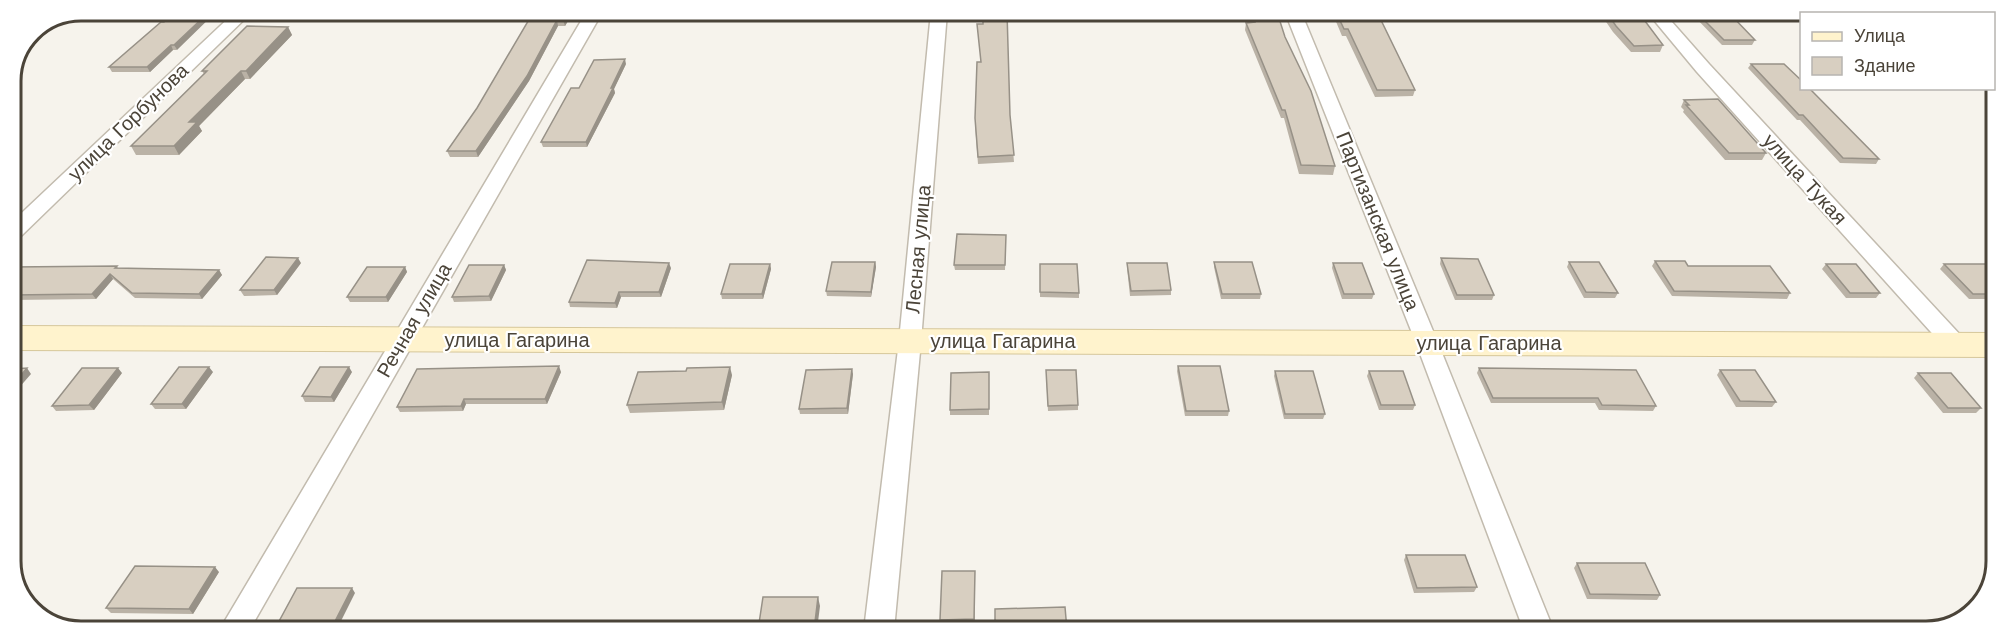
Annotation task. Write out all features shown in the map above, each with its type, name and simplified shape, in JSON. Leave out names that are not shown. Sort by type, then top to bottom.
[{"type":"main road","name":"улица Гагарина","points":[[21,338],[1986,345]]},
{"type":"street","name":"улица Горбунова","points":[[21,224],[234,21]]},
{"type":"street","name":"Речная улица","points":[[240,621],[590,21]]},
{"type":"street","name":"Лесная улица","points":[[880,621],[910,341],[938,21]]},
{"type":"street","name":"Партизанская улица","points":[[1297,21],[1427,343],[1535,621]]},
{"type":"street","name":"улица Тукая","points":[[1663,21],[1956,345]]},
{"type":"building","points":[[199,21],[147,67],[109,67],[161,22]]},
{"type":"building","points":[[528,21],[556,21],[527,76],[476,151],[447,151],[477,108]]},
{"type":"building","points":[[983,21],[1007,21],[1010,115],[1014,155],[978,157],[975,118],[977,62],[981,62],[977,24],[983,24]]},
{"type":"building","points":[[1280,21],[1285,37],[1311,91],[1335,166],[1301,165],[1285,110],[1282,110],[1246,23]]},
{"type":"building","points":[[1340,21],[1381,21],[1415,90],[1377,90],[1348,29],[1344,29]]},
{"type":"building","points":[[1613,21],[1645,21],[1663,45],[1634,46]]},
{"type":"building","points":[[1705,21],[1737,21],[1755,40],[1724,40]]},
{"type":"building","points":[[247,26],[288,27],[246,71],[241,71],[189,122],[197,122],[174,146],[131,146],[207,71],[202,71]]},
{"type":"building","points":[[625,59],[586,142],[541,142],[571,88],[579,88],[594,60]]},
{"type":"building","points":[[1751,64],[1784,64],[1800,79],[1800,90],[1811,90],[1879,159],[1843,158],[1803,115],[1799,115]]},
{"type":"building","points":[[1718,99],[1766,153],[1729,153],[1684,100]]},
{"type":"building","points":[[957,234],[1006,235],[1005,265],[954,265]]},
{"type":"building","points":[[266,257],[298,258],[274,290],[240,290]]},
{"type":"building","points":[[1441,258],[1478,259],[1494,295],[1457,295]]},
{"type":"building","points":[[587,260],[669,263],[659,292],[619,292],[615,303],[569,302]]},
{"type":"building","points":[[1655,261],[1685,261],[1688,266],[1770,266],[1790,293],[1674,291]]},
{"type":"building","points":[[832,262],[875,262],[871,292],[826,291]]},
{"type":"building","points":[[1214,262],[1252,262],[1261,294],[1222,294]]},
{"type":"building","points":[[1569,262],[1599,262],[1618,293],[1586,292]]},
{"type":"building","points":[[1127,263],[1167,263],[1171,290],[1131,291]]},
{"type":"building","points":[[1333,263],[1362,263],[1374,294],[1344,294]]},
{"type":"building","points":[[730,264],[770,264],[762,294],[721,294]]},
{"type":"building","points":[[1040,264],[1077,264],[1079,293],[1040,292]]},
{"type":"building","points":[[1826,264],[1856,264],[1880,293],[1850,293]]},
{"type":"building","points":[[1944,264],[1986,264],[1986,294],[1973,294]]},
{"type":"building","points":[[469,265],[504,265],[489,296],[452,297]]},
{"type":"building","points":[[117,266],[115,268],[219,270],[199,294],[132,293],[110,274],[92,294],[21,295],[21,267]]},
{"type":"building","points":[[367,267],[405,267],[386,297],[347,297]]},
{"type":"building","points":[[559,366],[545,399],[464,399],[461,406],[397,407],[417,369]]},
{"type":"building","points":[[1178,366],[1220,366],[1229,411],[1186,411]]},
{"type":"building","points":[[179,367],[209,367],[182,404],[151,404]]},
{"type":"building","points":[[320,367],[349,367],[331,397],[302,396]]},
{"type":"building","points":[[730,367],[722,402],[627,405],[638,372]]},
{"type":"building","points":[[82,368],[118,368],[89,405],[52,406]]},
{"type":"building","points":[[1479,368],[1636,370],[1656,406],[1602,405],[1598,398],[1493,398]]},
{"type":"building","points":[[852,369],[847,408],[799,409],[806,370]]},
{"type":"building","points":[[1046,370],[1076,370],[1078,405],[1048,406]]},
{"type":"building","points":[[1720,370],[1755,370],[1776,402],[1740,401]]},
{"type":"building","points":[[1275,371],[1313,371],[1325,414],[1285,414]]},
{"type":"building","points":[[1369,371],[1403,371],[1415,405],[1381,405]]},
{"type":"building","points":[[989,372],[989,409],[950,410],[951,373]]},
{"type":"building","points":[[1918,373],[1951,373],[1981,408],[1948,408]]},
{"type":"building","points":[[1406,555],[1465,555],[1477,587],[1417,588]]},
{"type":"building","points":[[1577,563],[1645,563],[1660,595],[1590,594]]},
{"type":"building","points":[[135,566],[215,567],[189,609],[106,608]]},
{"type":"building","points":[[942,571],[975,571],[974,619],[940,620]]},
{"type":"building","points":[[297,588],[352,588],[335,621],[279,621]]},
{"type":"building","points":[[763,597],[818,597],[815,621],[759,621]]},
{"type":"building","points":[[1065,607],[1066,621],[995,621],[995,609]]}]
